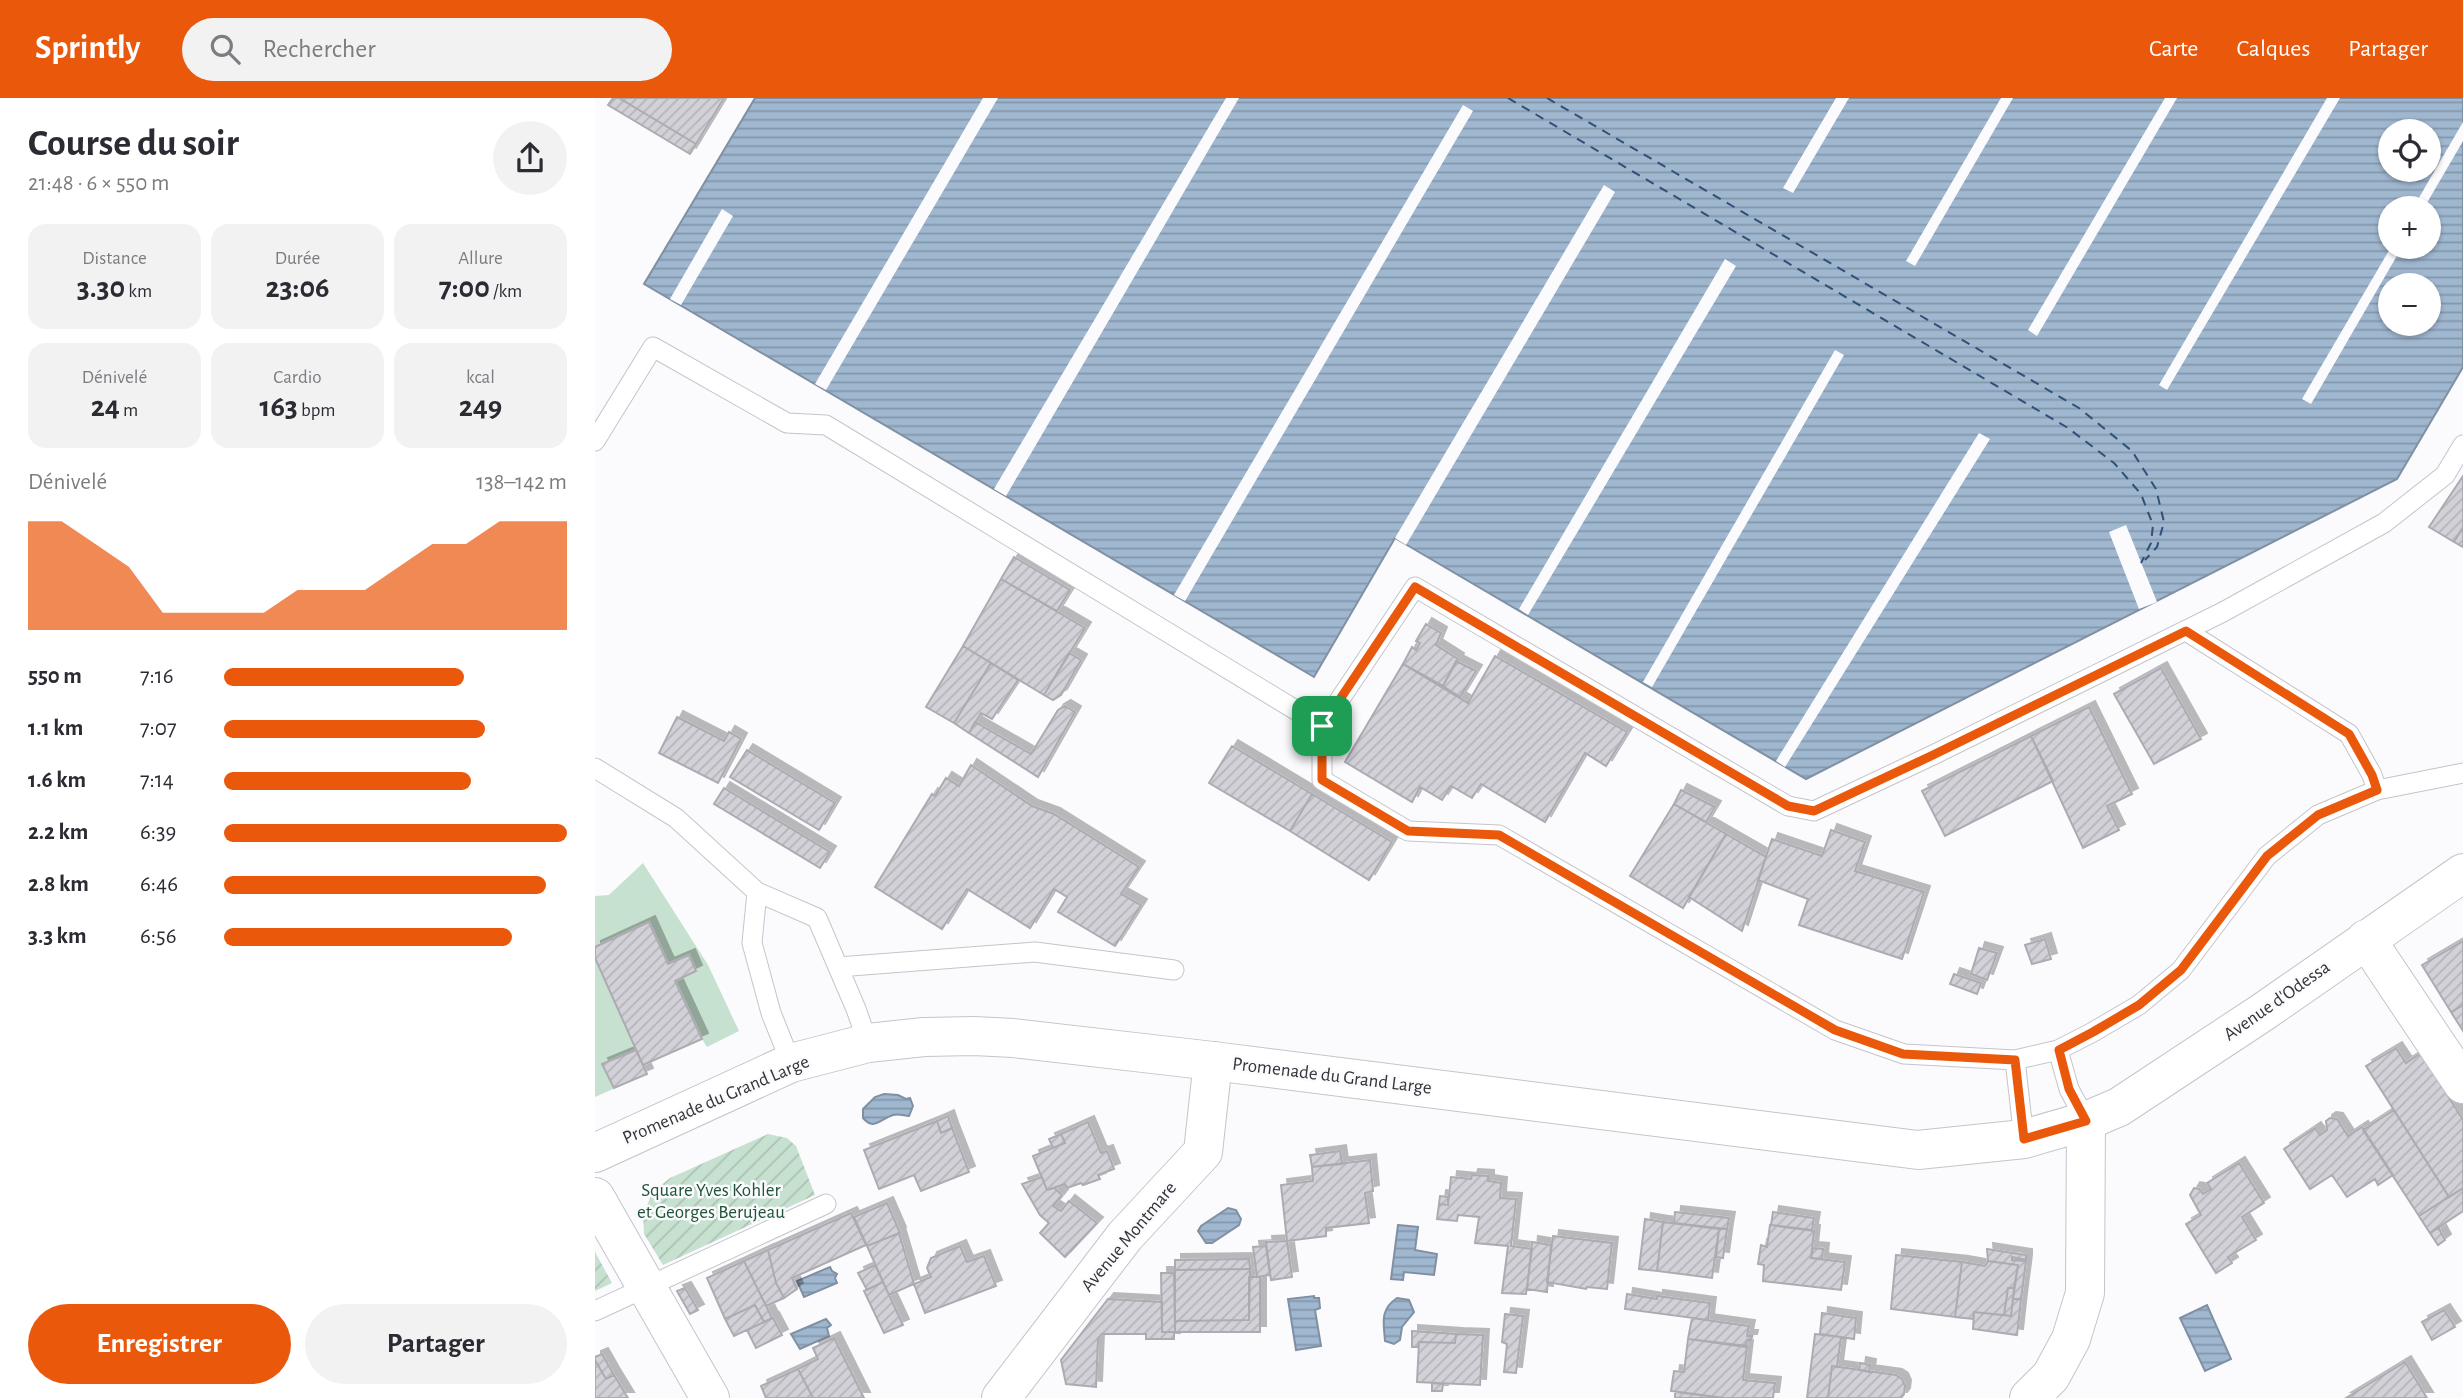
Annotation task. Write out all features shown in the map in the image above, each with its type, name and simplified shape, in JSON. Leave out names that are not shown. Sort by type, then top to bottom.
[{"type":"street","name":"Avenue d'Odessa","points":[[2086,1121],[2119,1107],[2263,1012],[2463,873]]},
{"type":"street","points":[[2366,939],[2463,1084]]},
{"type":"street","name":"Promenade du Grand Large","points":[[595,1153],[791,1063],[868,1043],[924,1037],[1013,1038],[1918,1150],[2024,1139],[2086,1121]]},
{"type":"street","name":"Avenue Montmare","points":[[1001,1398],[1125,1236],[1203,1152],[1213,1061]]},
{"type":"street","points":[[2029,1398],[2051,1376],[2071,1339],[2085,1293],[2086,1121]]},
{"type":"street","points":[[596,1202],[710,1398]]},
{"type":"lane","points":[[595,441],[653,347],[787,423],[826,425],[1322,726]]},
{"type":"lane","points":[[2463,445],[2445,475],[2384,523],[2186,631],[1814,811],[1788,806],[1415,587],[1322,726],[1322,780],[1408,831],[1499,835],[1835,1030],[1903,1054],[2015,1060],[2059,1050],[2139,1005],[2181,970],[2267,856],[2318,815],[2377,790],[2463,773]]},
{"type":"lane","points":[[2186,631],[2349,734],[2372,775],[2377,790]]},
{"type":"lane","points":[[595,768],[676,818],[757,892],[817,918],[868,1043]]},
{"type":"lane","points":[[757,892],[752,943],[771,1013],[791,1063]]},
{"type":"lane","points":[[838,967],[1035,952],[1174,970]]},
{"type":"lane","points":[[2059,1050],[2069,1089],[2086,1121]]},
{"type":"lane","points":[[2015,1060],[2024,1139]]},
{"type":"lane","points":[[595,1311],[826,1204]]},
{"type":"green space","points":[[643,863],[708,965],[739,1031],[707,1047],[702,1039],[644,1065],[647,1074],[595,1097],[595,896],[609,895]]},
{"type":"green space","name":"Square Yves Kohler et Georges Berujeau","points":[[768,1134],[787,1138],[796,1146],[815,1195],[663,1265],[644,1234],[643,1214],[653,1192],[670,1178]]},
{"type":"green space","points":[[595,1252],[612,1283],[595,1291]]},
{"type":"water","points":[[755,98],[2463,98],[2463,367],[2397,479],[1806,779],[1395,538],[1314,677],[644,284]]},
{"type":"water","points":[[884,1094],[910,1098],[913,1106],[909,1116],[895,1114],[874,1124],[867,1122],[863,1118],[863,1109],[875,1097]]},
{"type":"water","points":[[1228,1208],[1236,1210],[1241,1219],[1239,1225],[1212,1243],[1206,1243],[1198,1231],[1201,1226]]},
{"type":"water","points":[[1398,1225],[1418,1227],[1415,1250],[1437,1254],[1434,1275],[1404,1272],[1403,1280],[1391,1279]]},
{"type":"water","points":[[830,1267],[837,1274],[837,1283],[804,1297],[797,1281]]},
{"type":"water","points":[[1314,1296],[1319,1298],[1320,1308],[1315,1310],[1321,1346],[1296,1350],[1288,1299]]},
{"type":"water","points":[[1397,1298],[1409,1300],[1414,1312],[1402,1327],[1400,1340],[1394,1344],[1385,1341],[1384,1318],[1387,1307]]},
{"type":"water","points":[[2207,1305],[2231,1359],[2205,1371],[2180,1318]]},
{"type":"water","points":[[826,1319],[831,1325],[827,1328],[829,1336],[800,1349],[791,1334]]},
{"type":"pier","points":[[983,98],[998,98],[826,390],[815,384]]},
{"type":"pier","points":[[1226,98],[1239,98],[1006,496],[994,489]]},
{"type":"pier","points":[[1836,98],[1849,98],[1793,193],[1783,188]]},
{"type":"pier","points":[[2001,98],[2013,98],[1915,266],[1906,261]]},
{"type":"pier","points":[[2165,98],[2177,98],[2037,336],[2028,330]]},
{"type":"pier","points":[[2327,98],[2340,98],[2167,390],[2159,385]]},
{"type":"pier","points":[[1463,105],[1473,111],[1185,601],[1174,595]]},
{"type":"pier","points":[[2463,122],[2463,141],[2441,179],[2441,160]]},
{"type":"pier","points":[[2428,182],[2439,182],[2431,196],[2420,196]]},
{"type":"pier","points":[[1604,185],[1615,192],[1406,545],[1395,538]]},
{"type":"pier","points":[[722,209],[733,216],[681,305],[670,299]]},
{"type":"pier","points":[[1725,259],[1736,266],[1528,615],[1519,609]]},
{"type":"pier","points":[[2384,259],[2395,259],[2387,273],[2378,273],[2378,288],[2311,404],[2302,399]]},
{"type":"pier","points":[[1835,350],[1844,355],[1652,687],[1643,682]]},
{"type":"pier","points":[[1979,433],[1990,439],[1785,767],[1776,761]]},
{"type":"pier","points":[[2126,525],[2157,602],[2139,609],[2109,532]]},
{"type":"building","points":[[613,98],[619,98],[696,144],[690,154],[608,105]]},
{"type":"building","points":[[619,98],[724,98],[696,144]]},
{"type":"building","points":[[2463,476],[2463,527],[2454,542],[2429,527]]},
{"type":"building","points":[[2463,527],[2463,547],[2454,542]]},
{"type":"building","points":[[1014,557],[1070,590],[1057,611],[1001,579]]},
{"type":"building","points":[[1001,579],[1085,628],[1044,695],[963,646]]},
{"type":"building","points":[[1426,624],[1441,633],[1436,645],[1458,659],[1443,686],[1403,664],[1412,647],[1416,650],[1420,643],[1416,641]]},
{"type":"building","points":[[963,646],[991,663],[954,723],[926,707]]},
{"type":"building","points":[[1069,653],[1081,660],[1061,695],[1053,700],[1044,695]]},
{"type":"building","points":[[1495,656],[1627,732],[1606,766],[1585,753],[1545,822],[1481,784],[1472,798],[1451,786],[1442,800],[1420,787],[1412,802],[1345,762],[1403,664],[1468,703]]},
{"type":"building","points":[[1456,661],[1476,671],[1460,697],[1443,686]]},
{"type":"building","points":[[991,663],[1018,680],[992,719],[981,713],[969,733],[954,723]]},
{"type":"building","points":[[2161,668],[2201,739],[2154,764],[2114,694]]},
{"type":"building","points":[[1065,706],[1075,712],[1038,777],[969,733],[975,722],[1031,754],[1058,710]]},
{"type":"building","points":[[2089,707],[2132,794],[2107,806],[2119,830],[2083,848],[2031,736]]},
{"type":"building","points":[[677,717],[724,741],[729,732],[741,739],[718,783],[659,753]]},
{"type":"building","points":[[2031,736],[2053,781],[1945,836],[1922,791]]},
{"type":"building","points":[[1232,746],[1312,794],[1290,831],[1209,783]]},
{"type":"building","points":[[747,750],[835,803],[819,830],[730,777]]},
{"type":"building","points":[[971,765],[1032,806],[1054,814],[1139,867],[1121,894],[1141,905],[1115,946],[1058,912],[1067,897],[1054,889],[1030,928],[967,889],[942,929],[875,887],[932,794],[935,796],[946,778],[959,786]]},
{"type":"building","points":[[724,788],[830,852],[820,868],[714,804]]},
{"type":"building","points":[[1681,790],[1715,807],[1706,822],[1674,804]]},
{"type":"building","points":[[1312,794],[1392,842],[1369,880],[1290,831]]},
{"type":"building","points":[[1674,804],[1726,834],[1683,908],[1630,876]]},
{"type":"building","points":[[1831,830],[1865,842],[1855,871],[1924,892],[1902,959],[1799,925],[1808,899],[1758,880],[1772,839],[1822,856]]},
{"type":"building","points":[[1726,834],[1766,857],[1742,931],[1689,897]]},
{"type":"building","points":[[649,922],[668,964],[689,955],[696,971],[675,981],[702,1039],[643,1065],[595,958],[595,947]]},
{"type":"building","points":[[2045,939],[2051,959],[2032,964],[2025,945]]},
{"type":"building","points":[[2463,941],[2463,1005],[2451,1012],[2422,965]]},
{"type":"building","points":[[1979,948],[1997,953],[1987,980],[1971,974]]},
{"type":"building","points":[[1954,974],[1981,983],[1977,994],[1950,984]]},
{"type":"building","points":[[2463,1005],[2463,1031],[2451,1012]]},
{"type":"building","points":[[2396,1048],[2406,1063],[2421,1053],[2463,1120],[2463,1188],[2449,1197],[2366,1066]]},
{"type":"building","points":[[636,1050],[647,1074],[614,1088],[602,1064]]},
{"type":"building","points":[[2394,1110],[2449,1197],[2419,1216],[2363,1130]]},
{"type":"building","points":[[948,1116],[952,1128],[941,1133],[937,1121]]},
{"type":"building","points":[[2330,1118],[2337,1119],[2348,1136],[2362,1127],[2393,1175],[2378,1185],[2375,1179],[2347,1197],[2332,1175],[2310,1189],[2284,1149],[2315,1128],[2320,1135],[2327,1130],[2326,1121]]},
{"type":"building","points":[[937,1121],[941,1133],[952,1128],[969,1172],[921,1191],[914,1175],[879,1189],[864,1150]]},
{"type":"building","points":[[1088,1122],[1101,1153],[1107,1151],[1114,1169],[1098,1175],[1100,1179],[1083,1185],[1081,1183],[1067,1188],[1065,1184],[1047,1190],[1033,1156],[1065,1143],[1061,1134]]},
{"type":"building","points":[[1061,1134],[1065,1143],[1053,1148],[1049,1139]]},
{"type":"building","points":[[1340,1151],[1342,1164],[1312,1167],[1310,1155]]},
{"type":"building","points":[[1370,1160],[1373,1191],[1365,1193],[1369,1223],[1326,1228],[1326,1236],[1287,1241],[1281,1185],[1313,1181],[1312,1167]]},
{"type":"building","points":[[2239,1163],[2264,1203],[2242,1217],[2256,1240],[2228,1257],[2232,1263],[2216,1273],[2186,1224],[2201,1215],[2190,1195],[2194,1188],[2203,1194],[2211,1189],[2207,1183]]},
{"type":"building","points":[[1472,1175],[1488,1176],[1488,1181],[1501,1183],[1500,1198],[1516,1199],[1511,1246],[1532,1249],[1526,1294],[1502,1293],[1508,1246],[1475,1243],[1479,1217],[1458,1215],[1457,1221],[1437,1219],[1439,1204],[1448,1205],[1451,1177],[1471,1179]]},
{"type":"building","points":[[1042,1177],[1047,1190],[1054,1188],[1062,1195],[1053,1206],[1061,1211],[1069,1201],[1097,1223],[1065,1257],[1040,1233],[1049,1223],[1040,1215],[1022,1184]]},
{"type":"building","points":[[2463,1188],[2463,1211],[2430,1233],[2419,1216]]},
{"type":"building","points":[[1440,1196],[1448,1197],[1448,1205],[1439,1204]]},
{"type":"building","points":[[887,1203],[900,1233],[867,1246],[854,1217]]},
{"type":"building","points":[[1675,1212],[1729,1218],[1727,1229],[1674,1223]]},
{"type":"building","points":[[1773,1212],[1814,1218],[1812,1230],[1771,1225]]},
{"type":"building","points":[[851,1213],[866,1245],[792,1278],[797,1289],[784,1298],[776,1283],[768,1250]]},
{"type":"building","points":[[1645,1219],[1663,1222],[1657,1271],[1639,1269]]},
{"type":"building","points":[[1663,1222],[1719,1229],[1712,1278],[1657,1271]]},
{"type":"building","points":[[1770,1225],[1814,1231],[1811,1258],[1845,1262],[1841,1290],[1763,1281],[1764,1265],[1758,1264],[1761,1245],[1767,1247]]},
{"type":"building","points":[[2438,1227],[2445,1240],[2438,1245],[2430,1233]]},
{"type":"building","points":[[1719,1229],[1727,1229],[1723,1258],[1716,1257]]},
{"type":"building","points":[[899,1233],[914,1284],[889,1295],[867,1246]]},
{"type":"building","points":[[1553,1236],[1612,1243],[1607,1289],[1586,1289],[1547,1282]]},
{"type":"building","points":[[1287,1241],[1292,1277],[1271,1280],[1266,1242]]},
{"type":"building","points":[[1532,1242],[1551,1245],[1547,1292],[1527,1289]]},
{"type":"building","points":[[960,1246],[967,1262],[984,1256],[996,1286],[925,1313],[914,1284],[931,1277],[927,1268],[931,1258]]},
{"type":"building","points":[[1266,1246],[1270,1275],[1257,1277],[1253,1247]]},
{"type":"building","points":[[1813,1248],[1823,1249],[1822,1259],[1811,1258]]},
{"type":"building","points":[[1987,1249],[2026,1255],[2026,1260],[2012,1257],[2012,1260],[2026,1261],[2021,1299],[2013,1299],[2018,1265],[1988,1261]]},
{"type":"building","points":[[768,1250],[776,1283],[784,1298],[766,1306],[744,1261]]},
{"type":"building","points":[[1896,1255],[1962,1262],[1955,1317],[1891,1309]]},
{"type":"building","points":[[1249,1259],[1250,1269],[1175,1270],[1175,1260]]},
{"type":"building","points":[[744,1261],[772,1318],[764,1322],[755,1305],[725,1319],[707,1278]]},
{"type":"building","points":[[1988,1261],[2018,1265],[2014,1288],[2008,1288],[2004,1315],[1974,1312],[1973,1319],[1955,1317],[1962,1262],[1985,1266]]},
{"type":"building","points":[[875,1265],[883,1282],[867,1290],[858,1273]]},
{"type":"building","points":[[1250,1269],[1249,1320],[1175,1321],[1175,1270]]},
{"type":"building","points":[[1161,1273],[1174,1273],[1175,1332],[1162,1332]]},
{"type":"building","points":[[1249,1277],[1260,1277],[1260,1332],[1175,1332],[1175,1321],[1249,1320]]},
{"type":"building","points":[[883,1282],[903,1325],[884,1333],[864,1291]]},
{"type":"building","points":[[685,1288],[698,1310],[690,1314],[677,1291]]},
{"type":"building","points":[[2008,1288],[2014,1288],[2011,1316],[2004,1315]]},
{"type":"building","points":[[1627,1294],[1710,1303],[1708,1320],[1625,1309]]},
{"type":"building","points":[[1108,1299],[1162,1302],[1162,1332],[1174,1332],[1174,1339],[1146,1339],[1146,1334],[1102,1334],[1098,1339],[1096,1387],[1066,1384],[1061,1360]]},
{"type":"building","points":[[2013,1299],[2021,1299],[2017,1335],[1973,1329],[1974,1312],[2011,1316]]},
{"type":"building","points":[[755,1305],[764,1322],[734,1336],[725,1319]]},
{"type":"building","points":[[2444,1310],[2455,1327],[2432,1340],[2422,1322]]},
{"type":"building","points":[[1822,1313],[1856,1318],[1854,1339],[1820,1334]]},
{"type":"building","points":[[1505,1314],[1523,1316],[1516,1373],[1504,1372],[1507,1344],[1502,1342]]},
{"type":"building","points":[[773,1318],[782,1335],[756,1348],[747,1330]]},
{"type":"building","points":[[1692,1318],[1749,1326],[1747,1336],[1752,1336],[1751,1340],[1747,1340],[1745,1347],[1688,1339]]},
{"type":"building","points":[[1412,1331],[1456,1334],[1455,1343],[1419,1342],[1418,1347],[1412,1347]]},
{"type":"building","points":[[1456,1334],[1483,1335],[1480,1385],[1417,1382],[1419,1342],[1455,1343]]},
{"type":"building","points":[[1815,1334],[1841,1337],[1837,1367],[1832,1366],[1828,1398],[1807,1398]]},
{"type":"building","points":[[834,1338],[864,1398],[813,1398],[798,1369],[818,1359],[813,1348]]},
{"type":"building","points":[[1688,1339],[1747,1346],[1743,1380],[1775,1383],[1773,1398],[1725,1398],[1671,1391],[1674,1371],[1684,1372]]},
{"type":"building","points":[[602,1354],[614,1375],[606,1379],[595,1360],[595,1357]]},
{"type":"building","points":[[595,1360],[606,1379],[614,1375],[628,1398],[595,1398]]},
{"type":"building","points":[[2405,1362],[2427,1398],[2346,1398]]},
{"type":"building","points":[[1860,1363],[1870,1365],[1869,1372],[1859,1370]]},
{"type":"building","points":[[1832,1366],[1896,1375],[1902,1379],[1905,1386],[1904,1394],[1901,1398],[1828,1398]]},
{"type":"building","points":[[798,1369],[813,1398],[766,1398],[761,1386]]},
{"type":"building","points":[[1432,1383],[1443,1384],[1442,1391],[1432,1391]]},
{"type":"building","points":[[1675,1392],[1725,1398],[1675,1398]]},
{"type":"ferry route","points":[[1508,98],[2068,428],[2114,463],[2141,494],[2153,525],[2151,543],[2141,563]]},
{"type":"ferry route","points":[[1547,98],[2079,408],[2132,451],[2156,489],[2164,522],[2157,547],[2145,560]]},
{"type":"route","points":[[1415,587],[1788,806],[1814,811],[2186,631],[2349,734],[2372,775],[2377,790],[2318,815],[2267,856],[2181,970],[2139,1005],[2059,1050],[2069,1089],[2086,1121],[2024,1139],[2015,1060],[1903,1054],[1835,1030],[1499,835],[1408,831],[1322,780],[1322,726],[1415,587]]}]
